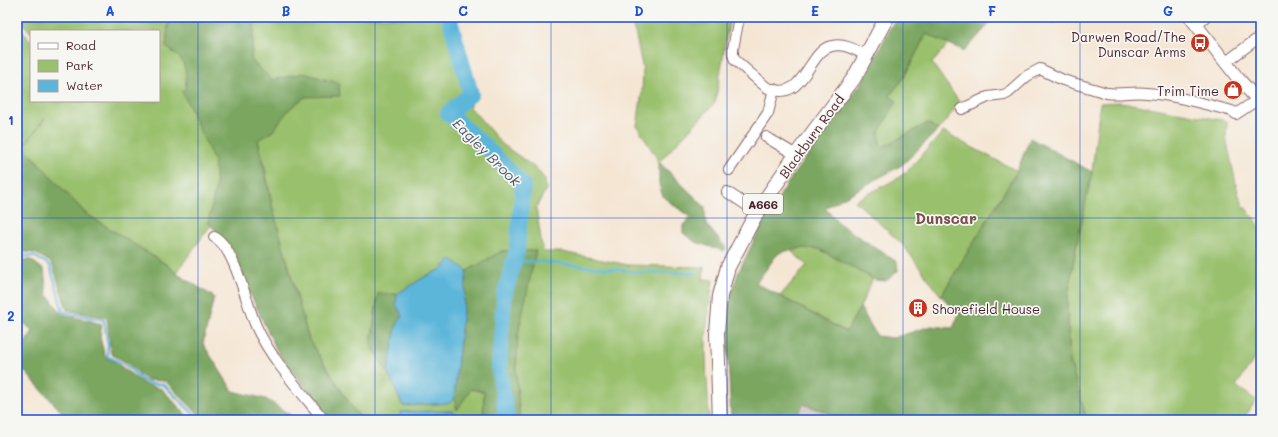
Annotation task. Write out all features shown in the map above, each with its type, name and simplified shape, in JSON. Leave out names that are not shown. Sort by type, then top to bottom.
[{"type":"highway","name":"Blackburn Road","points":[[720,420],[718,333],[720,296],[728,267],[757,212],[796,156],[854,78],[887,17]]},
{"type":"main road","points":[[1197,20],[1226,62],[1259,102]]},
{"type":"street","points":[[739,17],[733,49],[735,60],[766,87],[774,89],[786,89],[793,87],[799,82],[821,51],[826,47],[840,45],[867,56]]},
{"type":"street","points":[[1226,62],[1261,36]]},
{"type":"street","points":[[962,109],[988,97],[1008,93],[1027,76],[1040,69],[1063,80],[1107,94],[1137,92],[1152,93],[1232,111],[1236,114],[1259,102]]},
{"type":"street","points":[[729,170],[768,113],[774,89]]},
{"type":"street","points":[[766,137],[796,156]]},
{"type":"street","points":[[727,192],[757,212]]},
{"type":"street","points":[[214,237],[223,246],[232,261],[256,326],[265,342],[280,364],[324,420]]},
{"type":"shaded area","points":[[803,404],[849,420],[796,420]]},
{"type":"green space","points":[[18,17],[169,17],[166,47],[180,56],[186,70],[186,88],[219,171],[211,225],[176,273],[167,265],[85,213],[24,147],[45,118],[24,145],[17,142],[17,23],[30,40],[30,102],[160,102],[160,30],[30,30],[30,32]]},
{"type":"green space","points":[[169,17],[255,17],[251,60],[272,80],[303,73],[339,83],[340,96],[305,97],[289,109],[273,131],[258,140],[273,209],[309,340],[354,410],[363,420],[329,420],[277,351],[242,276],[219,234],[208,223],[216,186],[214,161],[182,91],[186,88],[186,73],[184,64],[178,56],[166,47]]},
{"type":"green space","points":[[255,17],[452,17],[455,29],[459,33],[475,94],[470,107],[502,144],[538,170],[545,180],[546,189],[536,208],[543,252],[562,252],[628,265],[704,267],[703,279],[713,280],[706,338],[709,420],[520,420],[516,373],[518,334],[535,251],[502,251],[467,271],[452,260],[440,270],[426,276],[397,294],[378,294],[371,345],[388,373],[403,406],[450,403],[454,398],[457,409],[471,389],[485,392],[483,420],[457,420],[452,411],[402,412],[398,420],[363,420],[354,410],[309,340],[273,209],[263,158],[249,109]]},
{"type":"green space","points":[[628,17],[730,17],[715,103],[659,162],[637,126],[642,92],[643,70],[635,32]]},
{"type":"green space","points":[[896,17],[995,17],[965,51],[926,34],[903,79],[889,96],[897,101],[879,132],[880,142],[883,147],[928,123],[938,130],[902,165],[825,208],[841,225],[897,262],[898,271],[886,281],[875,280],[819,249],[801,248],[781,252],[776,256],[756,283],[846,332],[860,307],[877,336],[893,338],[931,326],[953,328],[959,314],[941,296],[1017,171],[1030,138],[1092,172],[1075,253],[1067,302],[1070,361],[1087,420],[849,420],[803,404],[796,420],[731,420],[727,334],[729,302],[738,273],[762,224],[793,175],[863,81]]},
{"type":"green space","points":[[926,34],[949,44],[932,63],[960,103],[938,130],[928,123],[883,147],[880,142],[879,132],[896,101],[889,96],[903,79]]},
{"type":"green space","points":[[1120,102],[1227,121],[1226,138],[1238,193],[1243,205],[1261,227],[1261,349],[1236,386],[1256,400],[1243,420],[1086,419],[1070,361],[1067,302],[1075,253],[1092,172],[1100,103]]},
{"type":"green space","points":[[943,132],[1017,171],[941,296],[903,245],[855,201],[898,178],[907,171]]},
{"type":"green space","points":[[17,142],[21,144],[85,213],[214,297],[203,344],[233,391],[266,399],[298,420],[204,420],[165,381],[146,380],[127,363],[111,354],[107,318],[67,310],[52,263],[35,253],[17,251]]},
{"type":"green space","points":[[659,162],[705,207],[706,224],[726,248],[724,251],[695,242],[683,233],[683,225],[691,218],[663,197],[659,184]]},
{"type":"green space","points":[[801,248],[819,249],[873,278],[847,332],[780,296],[807,265],[791,251]]},
{"type":"green space","points":[[502,251],[536,251],[518,334],[516,373],[520,420],[483,420],[484,392],[471,389],[457,410],[454,398],[467,271]]},
{"type":"green space","points":[[17,259],[31,260],[44,270],[47,294],[62,314],[102,324],[100,337],[105,357],[114,361],[144,384],[162,389],[191,420],[69,420],[17,363],[17,354],[33,331],[25,324],[17,308]]},
{"type":"green space","points":[[378,293],[397,294],[396,304],[402,316],[396,327],[388,373],[371,345]]},
{"type":"water","points":[[1052,17],[1075,17],[1052,23]]},
{"type":"water","points":[[452,259],[467,271],[454,398],[450,403],[403,406],[388,373],[396,327],[402,316],[396,304],[397,294],[426,276],[440,270]]},
{"type":"water","points":[[452,411],[457,420],[398,420],[401,412]]},
{"type":"waterway","name":"Eagley Brook","points":[[449,17],[471,94],[448,113],[487,148],[523,185],[517,250],[504,296],[499,368],[507,420]]},
{"type":"waterway","points":[[17,256],[34,256],[50,265],[63,312],[104,320],[108,345],[107,356],[125,365],[145,382],[163,384],[200,420]]},
{"type":"waterway","points":[[514,261],[544,262],[639,272],[697,273]]},
{"type":"place","name":"Darwen Road/The Dunscar Arms","points":[[1200,43]]},
{"type":"place","name":"Trim Time","points":[[1233,90]]},
{"type":"place","name":"Shorefield House","points":[[918,308]]},
{"type":"district","name":"Dunscar","points":[[946,218]]}]
